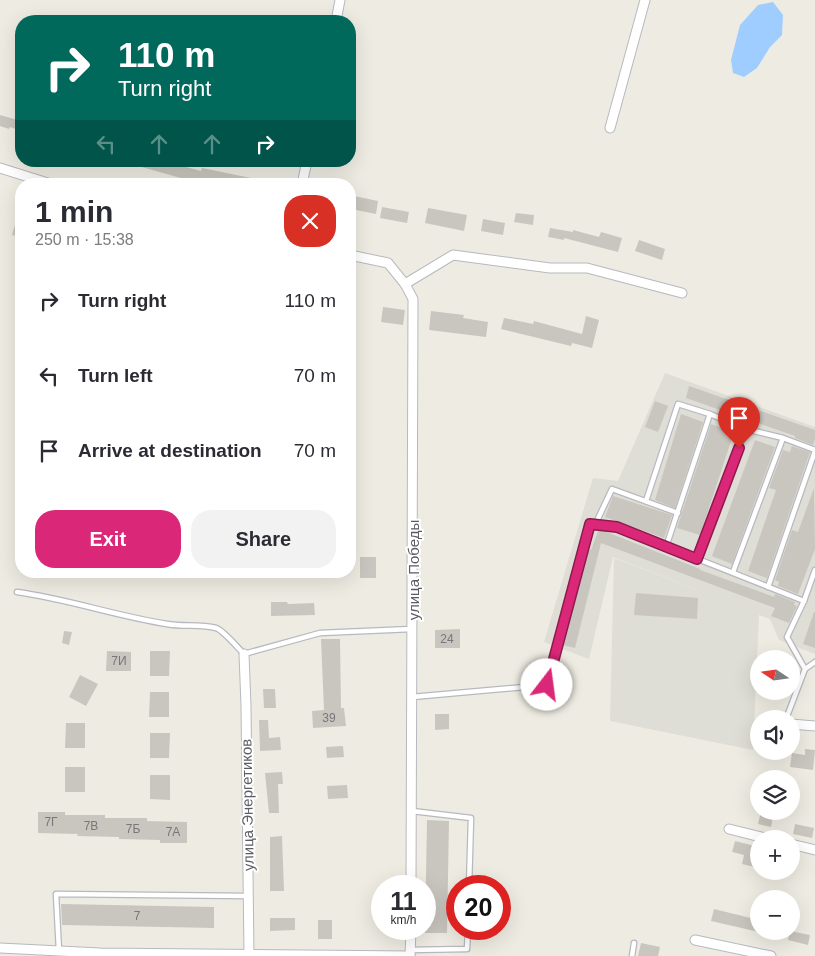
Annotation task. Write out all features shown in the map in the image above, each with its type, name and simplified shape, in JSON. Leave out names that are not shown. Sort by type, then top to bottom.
[{"type":"street","points":[[337,15],[340,0]]},
{"type":"street","points":[[610,128],[646,0]]},
{"type":"street","points":[[0,168],[32,178]]},
{"type":"street","points":[[405,284],[453,255],[550,268],[587,268],[682,293]]},
{"type":"street","name":"улица Победы","points":[[356,256],[388,263],[414,299],[411,875]]},
{"type":"street","name":"улица Энергетиков","points":[[244,654],[249,955]]},
{"type":"street","points":[[800,725],[815,726]]},
{"type":"street","points":[[729,829],[750,834]]},
{"type":"street","points":[[800,846],[815,850]]},
{"type":"street","points":[[0,948],[100,955],[410,954],[410,940]]},
{"type":"street","points":[[695,940],[771,956]]},
{"type":"lane","points":[[646,501],[678,404],[710,414],[746,429],[783,438],[815,450],[768,587]]},
{"type":"lane","points":[[666,546],[710,414]]},
{"type":"lane","points":[[697,559],[746,429]]},
{"type":"lane","points":[[733,572],[783,438]]},
{"type":"lane","points":[[595,525],[612,489],[678,512]]},
{"type":"lane","points":[[412,697],[547,685],[590,524],[617,527],[804,601]]},
{"type":"lane","points":[[805,669],[787,637],[804,601],[815,570]]},
{"type":"lane","points":[[17,592],[48,596],[167,624],[216,628],[224,632],[231,642],[244,654],[320,632],[412,629]]},
{"type":"lane","points":[[789,710],[805,669],[815,662]]},
{"type":"lane","points":[[412,810],[471,818],[469,875]]},
{"type":"lane","points":[[59,951],[56,894],[248,896]]},
{"type":"lane","points":[[410,954],[467,949],[467,940]]},
{"type":"lane","points":[[632,956],[634,943]]},
{"type":"shaded area","points":[[665,373],[815,427],[815,654],[779,640],[770,619],[759,615],[757,650],[750,650],[750,700],[755,700],[755,710],[750,710],[750,749],[610,721],[614,558],[744,608],[613,557],[589,659],[544,642],[593,478],[618,481]]},
{"type":"water","points":[[773,2],[783,15],[782,35],[770,47],[757,68],[744,77],[733,73],[731,60],[740,25],[758,5]]},
{"type":"building","points":[[0,115],[15,119],[15,129],[0,126]]},
{"type":"building","points":[[142,167],[186,167],[201,171],[202,168],[251,178],[181,178]]},
{"type":"building","points":[[356,196],[378,201],[376,214],[356,210]]},
{"type":"building","points":[[382,207],[409,212],[407,223],[380,218]]},
{"type":"building","points":[[428,208],[467,215],[464,231],[425,223]]},
{"type":"building","points":[[516,213],[534,215],[533,225],[514,222]]},
{"type":"building","points":[[483,219],[505,223],[503,235],[481,231]]},
{"type":"building","points":[[15,225],[15,236],[12,235]]},
{"type":"building","points":[[550,228],[573,232],[573,230],[599,237],[601,232],[622,238],[618,252],[564,238],[564,240],[548,237]]},
{"type":"building","points":[[639,240],[665,249],[662,260],[635,251]]},
{"type":"building","points":[[383,307],[405,310],[403,325],[381,322]]},
{"type":"building","points":[[431,311],[464,315],[463,318],[488,322],[486,337],[429,330]]},
{"type":"building","points":[[586,316],[599,320],[592,348],[572,343],[571,346],[501,329],[504,318],[533,324],[534,321],[582,334]]},
{"type":"building","points":[[689,386],[815,430],[813,445],[795,438],[795,436],[686,398]]},
{"type":"building","points":[[655,401],[668,406],[658,432],[645,427]]},
{"type":"building","points":[[681,414],[703,422],[675,508],[655,500]]},
{"type":"building","points":[[711,424],[734,432],[700,535],[677,528]]},
{"type":"building","points":[[755,440],[775,447],[732,564],[712,556]]},
{"type":"building","points":[[792,446],[810,452],[767,578],[748,571],[776,490],[769,488],[783,450],[790,452]]},
{"type":"building","points":[[814,488],[815,549],[798,594],[778,586],[779,582],[775,580],[792,530],[798,532]]},
{"type":"building","points":[[613,496],[672,515],[664,538],[605,517]]},
{"type":"building","points":[[599,529],[700,570],[774,597],[775,594],[795,602],[794,605],[797,606],[789,623],[771,616],[775,608],[601,543],[575,648],[563,645],[587,549],[591,550]]},
{"type":"building","points":[[360,557],[376,557],[376,578],[360,578]]},
{"type":"building","points":[[636,593],[698,598],[697,619],[634,615]]},
{"type":"building","points":[[271,602],[287,602],[288,604],[314,603],[315,615],[271,616]]},
{"type":"building","points":[[815,612],[815,648],[803,644]]},
{"type":"building","points":[[460,629],[460,648],[435,648],[435,630]]},
{"type":"building","points":[[64,631],[72,632],[69,645],[62,643]]},
{"type":"building","points":[[321,639],[340,639],[341,708],[344,708],[346,726],[313,728],[312,711],[324,710]]},
{"type":"building","points":[[107,651],[131,652],[131,671],[106,671]]},
{"type":"building","points":[[150,651],[170,651],[169,676],[150,676]]},
{"type":"building","points":[[80,675],[98,684],[86,706],[69,697]]},
{"type":"building","points":[[263,689],[275,689],[276,708],[264,708]]},
{"type":"building","points":[[150,692],[169,692],[169,717],[149,717]]},
{"type":"building","points":[[435,714],[449,714],[449,729],[435,730]]},
{"type":"building","points":[[259,720],[268,720],[269,738],[280,737],[281,750],[260,751]]},
{"type":"building","points":[[66,723],[85,723],[85,748],[65,748]]},
{"type":"building","points":[[150,733],[170,733],[169,758],[150,758]]},
{"type":"building","points":[[343,746],[344,757],[327,758],[326,747]]},
{"type":"building","points":[[805,749],[815,750],[813,770],[790,767],[791,760],[800,760],[800,754],[805,755]]},
{"type":"building","points":[[65,767],[85,767],[85,792],[65,792]]},
{"type":"building","points":[[282,772],[283,784],[278,784],[279,813],[269,813],[265,773]]},
{"type":"building","points":[[150,775],[170,775],[170,800],[150,799]]},
{"type":"building","points":[[347,785],[348,798],[328,799],[327,786]]},
{"type":"building","points":[[38,812],[65,812],[65,815],[105,815],[105,818],[147,818],[147,821],[187,822],[187,843],[160,843],[160,840],[38,833]]},
{"type":"building","points":[[427,820],[449,821],[448,875],[446,875],[446,933],[436,933],[436,875],[426,875]]},
{"type":"building","points":[[759,820],[772,820],[771,827],[758,824]]},
{"type":"building","points":[[795,824],[814,828],[812,838],[800,835],[800,830],[794,830]]},
{"type":"building","points":[[282,836],[284,891],[270,891],[270,837]]},
{"type":"building","points":[[735,841],[750,845],[750,866],[742,864],[744,855],[732,852]]},
{"type":"building","points":[[61,904],[214,907],[214,928],[62,925]]},
{"type":"building","points":[[714,909],[750,918],[750,930],[711,921]]},
{"type":"building","points":[[270,918],[295,918],[295,930],[270,931]]},
{"type":"building","points":[[318,920],[332,920],[332,939],[318,939]]},
{"type":"building","points":[[800,933],[810,935],[808,945],[788,940],[800,940]]},
{"type":"building","points":[[641,943],[660,947],[658,956],[638,956]]},
{"type":"route","points":[[547,685],[590,524],[617,527],[697,559],[739,448]]}]
